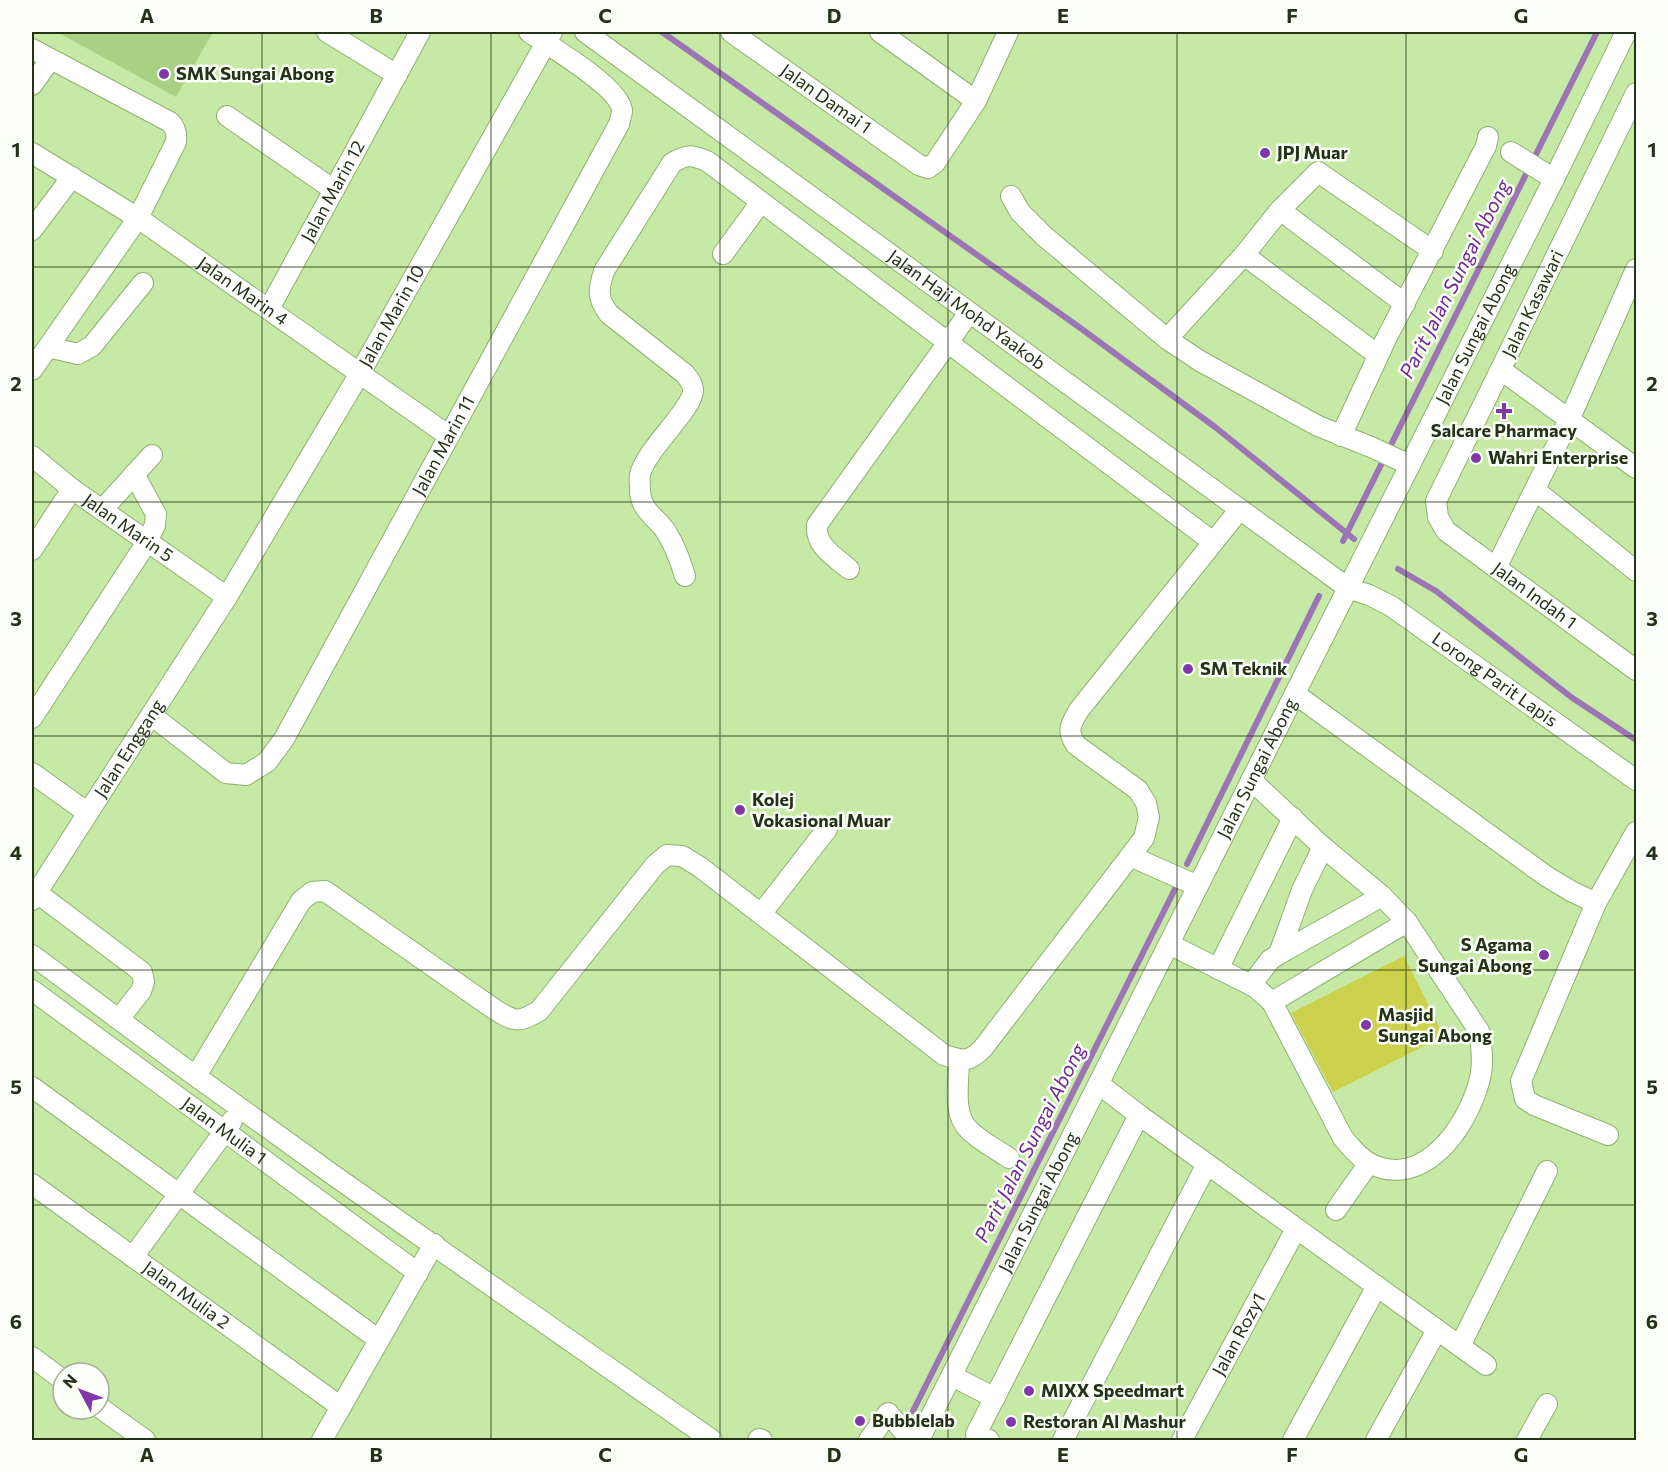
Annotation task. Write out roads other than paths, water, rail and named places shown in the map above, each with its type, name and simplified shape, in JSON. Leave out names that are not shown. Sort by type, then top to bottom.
[{"type":"street","points":[[327,32],[397,75]]},
{"type":"street","name":"Jalan Marin 12","points":[[269,309],[420,32]]},
{"type":"street","name":"Jalan Haji Mohd Yaakob","points":[[585,32],[1348,588]]},
{"type":"street","name":"Jalan Damai 1","points":[[731,32],[919,165],[928,168],[936,163],[976,101]]},
{"type":"street","points":[[880,32],[976,101],[1008,32]]},
{"type":"street","name":"Jalan Sungai Abong","points":[[919,1440],[1348,588],[1403,462],[1554,178],[1626,32]]},
{"type":"street","name":"Jalan Marin 10","points":[[227,597],[360,373],[542,35]]},
{"type":"street","name":"Jalan Marin 11","points":[[151,716],[226,773],[246,775],[267,762],[284,739],[620,118],[622,111],[618,99],[601,82],[542,35]]},
{"type":"street","points":[[32,49],[170,122],[177,136],[138,218],[32,370]]},
{"type":"street","points":[[32,85],[50,60]]},
{"type":"street","name":"Jalan Kasawari","points":[[1438,517],[1437,501],[1632,114],[1636,93]]},
{"type":"street","points":[[227,116],[334,190]]},
{"type":"street","points":[[1341,436],[1378,355],[1486,146],[1488,137]]},
{"type":"street","points":[[1512,152],[1554,178]]},
{"type":"street","name":"Jalan Marin 4","points":[[32,153],[138,218],[449,436]]},
{"type":"street","points":[[685,576],[677,552],[664,529],[644,507],[640,498],[639,476],[645,461],[688,404],[693,393],[691,382],[685,374],[609,314],[602,304],[599,293],[604,271],[672,163],[682,157],[692,155],[707,160],[1214,542]]},
{"type":"street","points":[[1167,339],[1244,255],[1280,210],[1318,172],[1433,251]]},
{"type":"street","points":[[32,230],[72,177]]},
{"type":"street","points":[[1011,196],[1020,212],[1044,236],[1167,339],[1200,361],[1318,426],[1403,462]]},
{"type":"street","points":[[723,254],[761,201]]},
{"type":"street","points":[[1280,210],[1405,304]]},
{"type":"street","points":[[1244,255],[1378,355]]},
{"type":"street","points":[[1496,568],[1570,418],[1636,269]]},
{"type":"street","points":[[48,346],[78,354],[92,346],[143,284]]},
{"type":"street","points":[[849,569],[820,544],[816,533],[817,525],[969,312]]},
{"type":"street","points":[[1501,370],[1635,463]]},
{"type":"street","points":[[102,510],[152,455]]},
{"type":"street","name":"Jalan Marin 5","points":[[32,456],[72,489],[227,597]]},
{"type":"street","points":[[32,718],[147,542],[155,525],[156,514],[134,474]]},
{"type":"street","points":[[32,550],[72,489]]},
{"type":"street","points":[[1534,490],[1636,571]]},
{"type":"street","points":[[196,1076],[301,901],[312,892],[325,891],[507,1017],[516,1020],[526,1019],[539,1011],[655,865],[668,855],[682,856],[700,867],[944,1055],[959,1060],[973,1058],[1144,838],[1149,817],[1146,803],[1138,790],[1076,745],[1071,737],[1070,725],[1079,710],[1240,509]]},
{"type":"street","name":"Jalan Indah 1","points":[[1438,517],[1446,531],[1635,667]]},
{"type":"street","name":"Lorong Parit Lapis","points":[[1348,588],[1369,595],[1390,606],[1636,780]]},
{"type":"street","name":"Jalan Enggang","points":[[33,894],[227,597]]},
{"type":"street","points":[[1295,694],[1546,876],[1596,903]]},
{"type":"street","points":[[32,773],[88,813]]},
{"type":"street","points":[[1169,944],[1251,985],[1272,1002],[1343,1137],[1356,1154],[1369,1163],[1396,1170],[1419,1165],[1437,1154],[1452,1138],[1471,1107],[1480,1080],[1483,1052],[1479,1031],[1407,922],[1382,896],[1323,847],[1251,780]]},
{"type":"street","points":[[1218,969],[1293,818]]},
{"type":"street","points":[[761,914],[827,829]]},
{"type":"street","points":[[1608,1134],[1534,1105],[1525,1099],[1521,1081],[1596,903],[1636,832]]},
{"type":"street","points":[[1279,954],[1302,890],[1323,847]]},
{"type":"street","points":[[1130,856],[1198,886]]},
{"type":"street","points":[[33,894],[142,972],[144,982],[141,991],[119,1020]]},
{"type":"street","points":[[1251,985],[1270,960],[1382,896]]},
{"type":"street","points":[[1272,1002],[1407,922]]},
{"type":"street","points":[[32,956],[196,1076],[712,1440]]},
{"type":"street","name":"Jalan Mulia 1","points":[[32,990],[417,1273]]},
{"type":"street","points":[[959,1060],[958,1102],[962,1120],[969,1130],[1009,1158]]},
{"type":"street","points":[[1099,1084],[1486,1365]]},
{"type":"street","points":[[32,1087],[379,1340]]},
{"type":"street","points":[[133,1257],[241,1108]]},
{"type":"street","points":[[983,1437],[995,1398],[1139,1115]]},
{"type":"street","points":[[1336,1210],[1369,1163]]},
{"type":"street","points":[[1063,1440],[1207,1164]]},
{"type":"street","points":[[1460,1346],[1547,1171]]},
{"type":"street","name":"Jalan Mulia 2","points":[[32,1184],[341,1407]]},
{"type":"street","name":"Jalan Rozy1","points":[[1182,1440],[1296,1229]]},
{"type":"street","points":[[322,1440],[434,1244]]},
{"type":"street","points":[[1293,1440],[1377,1286]]},
{"type":"street","points":[[1376,1440],[1437,1330]]},
{"type":"street","points":[[32,1357],[51,1371]]},
{"type":"street","points":[[952,1376],[995,1398]]},
{"type":"street","points":[[1527,1440],[1546,1404]]},
{"type":"street","points":[[869,1440],[888,1413],[911,1440]]},
{"type":"street","points":[[111,1416],[145,1440]]},
{"type":"waterway","points":[[662,32],[1079,327],[1215,427],[1354,539]]},
{"type":"waterway","name":"Parit Jalan Sungai Abong","points":[[1343,541],[1597,32]]},
{"type":"waterway","points":[[1398,569],[1436,591],[1571,697],[1636,740]]},
{"type":"waterway","name":"Parit Jalan Sungai Abong","points":[[1187,864],[1319,596]]},
{"type":"waterway","name":"Parit Jalan Sungai Abong","points":[[913,1411],[1175,889]]},
{"type":"place","name":"SMK Sungai Abong","points":[[164,74]]},
{"type":"place","name":"JPJ Muar","points":[[1265,153]]},
{"type":"place","name":"Salcare Pharmacy","points":[[1504,411]]},
{"type":"place","name":"Wahri Enterprise","points":[[1476,458]]},
{"type":"place","name":"SM Teknik","points":[[1188,669]]},
{"type":"place","name":"Kolej Vokasional Muar","points":[[740,810]]},
{"type":"place","name":"S Agama Sungai Abong","points":[[1544,955]]},
{"type":"place","name":"Masjid Sungai Abong","points":[[1366,1025]]},
{"type":"place","name":"MIXX Speedmart","points":[[1029,1391]]},
{"type":"place","name":"Bubblelab","points":[[860,1421]]},
{"type":"place","name":"Restoran Al Mashur","points":[[1011,1422]]}]
